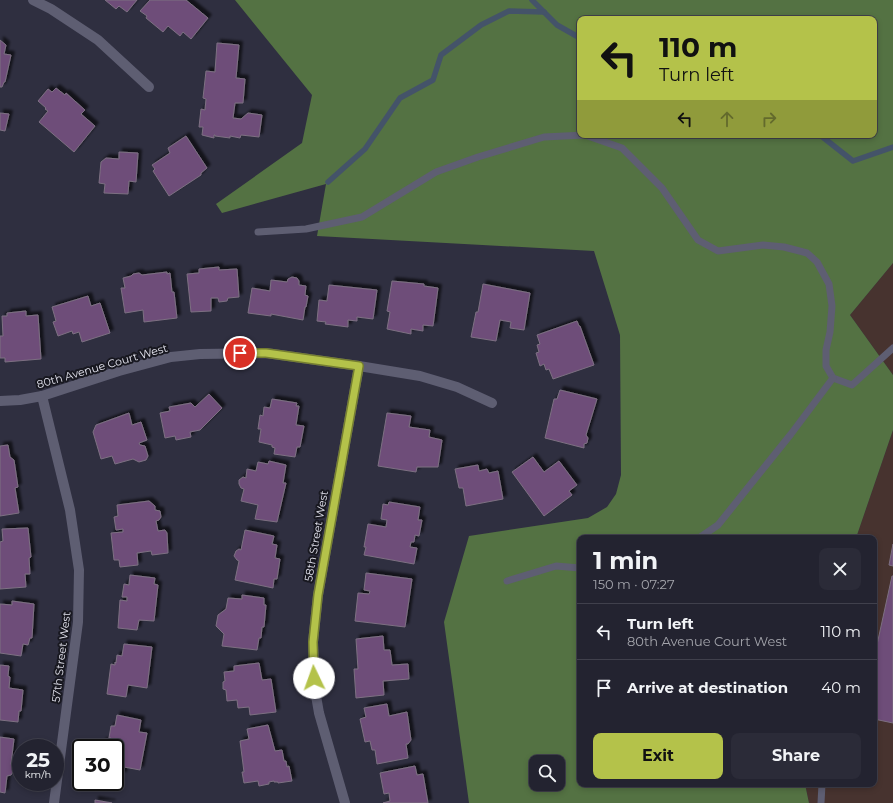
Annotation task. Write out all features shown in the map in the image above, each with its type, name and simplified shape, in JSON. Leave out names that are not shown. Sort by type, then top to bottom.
[{"type":"street","points":[[33,0],[51,9],[98,40],[149,87]]},
{"type":"street","name":"80th Avenue Court West","points":[[0,401],[20,400],[42,396],[126,369],[171,357],[266,353],[359,366],[439,381],[469,392],[492,403]]},
{"type":"street","name":"58th Street West","points":[[345,803],[320,713],[316,690],[313,642],[318,595],[359,366]]},
{"type":"street","name":"57th Street West","points":[[42,396],[70,510],[79,570],[78,622],[54,803]]},
{"type":"lane","points":[[258,232],[306,229],[362,216],[436,172],[478,157],[544,137],[577,135]]},
{"type":"lane","points":[[594,138],[622,148],[662,188],[698,240],[718,251],[763,245],[784,247],[808,253],[817,262],[828,284],[832,306],[830,332],[826,350],[826,366],[833,378],[852,385],[893,348]]},
{"type":"lane","points":[[703,535],[718,525],[791,434],[833,378]]},
{"type":"lane","points":[[508,581],[556,566],[577,568]]},
{"type":"lane","points":[[821,803],[822,787]]},
{"type":"shaded area","points":[[893,263],[893,375],[850,315]]},
{"type":"shaded area","points":[[893,430],[893,803],[809,803],[806,787],[877,787],[877,535],[857,535]]},
{"type":"green space","points":[[235,0],[893,0],[893,263],[850,315],[893,375],[893,430],[857,535],[577,535],[577,787],[806,787],[809,803],[469,803],[444,622],[469,536],[588,518],[607,507],[616,494],[621,475],[620,335],[594,251],[317,236],[326,184],[222,213],[216,204],[302,143],[312,95]]},
{"type":"building","points":[[105,0],[137,0],[127,12],[119,6],[116,9]]},
{"type":"building","points":[[150,0],[186,0],[208,18],[191,39],[183,32],[180,36],[168,26],[163,32],[140,11]]},
{"type":"building","points":[[0,40],[6,45],[4,54],[11,55],[5,82],[2,87],[0,87]]},
{"type":"building","points":[[217,43],[239,45],[236,78],[245,79],[243,103],[235,103],[233,118],[241,119],[248,113],[262,115],[259,137],[241,135],[240,138],[230,136],[230,138],[214,135],[214,138],[202,135],[203,127],[199,127],[201,109],[205,110],[206,99],[203,98],[206,71],[215,72]]},
{"type":"building","points":[[56,88],[65,95],[66,93],[85,110],[81,114],[95,126],[74,152],[39,122],[48,111],[38,101],[48,89],[52,92]]},
{"type":"building","points":[[0,113],[9,114],[5,131],[0,130]]},
{"type":"building","points":[[186,136],[207,168],[201,173],[201,175],[169,196],[153,171],[155,169],[152,165],[170,153],[168,148]]},
{"type":"building","points":[[119,152],[138,153],[136,182],[129,181],[128,194],[104,193],[105,184],[99,183],[101,162],[106,158],[119,159]]},
{"type":"building","points":[[219,267],[219,270],[237,269],[239,297],[228,298],[227,301],[219,302],[218,298],[211,298],[211,311],[191,312],[187,274],[199,273],[199,269]]},
{"type":"building","points":[[167,272],[167,274],[170,273],[177,318],[144,322],[143,310],[125,313],[121,288],[125,288],[123,278],[139,273],[142,275]]},
{"type":"building","points":[[292,277],[297,278],[299,285],[306,286],[305,295],[308,296],[303,320],[271,314],[271,316],[248,313],[252,288],[270,291],[271,280],[287,282],[288,279]]},
{"type":"building","points":[[392,281],[424,284],[424,286],[438,288],[433,326],[423,325],[423,331],[411,329],[411,334],[387,329],[390,312],[387,311]]},
{"type":"building","points":[[483,284],[530,293],[524,330],[510,328],[511,322],[500,320],[496,341],[471,337],[476,312],[478,312]]},
{"type":"building","points":[[329,285],[377,290],[373,319],[357,317],[357,321],[348,320],[348,327],[325,324],[326,322],[317,321],[319,300],[327,301]]},
{"type":"building","points":[[88,296],[91,306],[100,303],[110,333],[82,342],[79,332],[73,334],[72,331],[58,336],[53,322],[56,321],[52,307]]},
{"type":"building","points":[[26,311],[26,316],[38,315],[41,359],[5,362],[5,358],[0,358],[0,336],[3,336],[2,316],[7,316],[7,313]]},
{"type":"building","points":[[577,321],[594,365],[553,379],[549,369],[546,370],[544,364],[540,366],[536,353],[539,352],[537,345],[540,344],[537,335]]},
{"type":"building","points":[[560,390],[597,399],[586,435],[588,438],[587,443],[584,444],[584,448],[545,438],[554,399],[557,399]]},
{"type":"building","points":[[209,394],[222,408],[200,430],[190,432],[191,437],[176,440],[175,436],[165,438],[160,413],[170,411],[169,407],[191,403],[195,407]]},
{"type":"building","points":[[272,399],[297,403],[296,406],[299,406],[296,425],[304,426],[300,447],[297,447],[295,457],[274,454],[275,448],[272,447],[272,445],[259,442],[261,429],[258,429],[260,415],[263,416],[264,407],[270,408]]},
{"type":"building","points":[[129,413],[132,425],[141,422],[147,440],[139,443],[140,445],[145,446],[148,456],[146,460],[139,462],[133,459],[115,464],[112,456],[101,459],[93,432],[96,425]]},
{"type":"building","points":[[387,413],[411,416],[409,427],[430,430],[429,437],[442,440],[438,467],[417,467],[416,472],[378,466]]},
{"type":"building","points":[[8,445],[10,457],[14,460],[18,487],[15,488],[19,513],[0,516],[0,446]]},
{"type":"building","points":[[533,457],[544,472],[559,461],[577,485],[569,491],[572,495],[544,516],[512,472]]},
{"type":"building","points":[[269,461],[286,465],[283,483],[286,483],[277,522],[255,519],[258,505],[241,501],[244,489],[241,488],[239,480],[243,477],[246,478],[247,469],[256,471],[258,462],[268,464]]},
{"type":"building","points":[[478,465],[479,471],[487,469],[489,473],[498,471],[503,499],[466,506],[463,488],[459,488],[455,469]]},
{"type":"building","points":[[149,501],[155,506],[155,510],[160,511],[161,517],[156,521],[158,531],[165,530],[167,533],[168,553],[152,555],[151,551],[137,553],[138,565],[120,567],[119,560],[114,560],[111,533],[123,532],[123,529],[116,530],[114,517],[118,516],[117,505]]},
{"type":"building","points":[[389,502],[420,507],[418,520],[422,520],[419,536],[415,535],[414,542],[411,542],[410,547],[417,548],[414,564],[364,555],[368,524],[386,527],[387,520],[381,519],[383,504],[388,505]]},
{"type":"building","points":[[28,528],[31,557],[29,558],[30,574],[25,574],[26,587],[0,589],[0,542],[3,541],[2,529]]},
{"type":"building","points":[[245,530],[274,536],[272,544],[277,545],[275,558],[280,559],[277,579],[274,579],[273,588],[235,580],[239,561],[234,556],[236,551],[239,549],[241,550]]},
{"type":"building","points":[[893,544],[893,566],[889,565]]},
{"type":"building","points":[[366,573],[412,579],[405,627],[355,621],[358,593],[369,594],[370,591],[364,590]]},
{"type":"building","points":[[130,575],[155,578],[154,584],[158,585],[154,621],[139,620],[137,630],[118,628],[120,600],[127,601],[127,597],[122,597],[124,584],[129,585]]},
{"type":"building","points":[[893,576],[893,723],[877,720],[877,645]]},
{"type":"building","points":[[242,595],[264,598],[264,605],[266,605],[264,627],[262,627],[261,638],[259,638],[257,650],[222,646],[224,634],[216,626],[218,615],[226,609],[228,598],[242,599]]},
{"type":"building","points":[[12,601],[34,604],[32,638],[30,638],[28,645],[23,644],[21,656],[0,653],[0,604],[12,605]]},
{"type":"building","points":[[383,636],[384,650],[390,650],[392,665],[408,664],[409,679],[383,681],[384,695],[356,698],[354,669],[358,669],[356,639]]},
{"type":"building","points":[[124,644],[152,647],[147,688],[128,685],[126,697],[107,694],[111,664],[115,665],[117,655],[122,656]]},
{"type":"building","points":[[259,663],[262,680],[271,679],[276,712],[250,715],[249,707],[238,708],[237,700],[227,701],[226,690],[223,689],[223,682],[225,681],[224,672],[234,671],[234,666]]},
{"type":"building","points":[[0,665],[9,666],[9,688],[23,690],[21,711],[19,711],[18,722],[0,720]]},
{"type":"building","points":[[387,704],[389,716],[407,712],[411,740],[408,744],[406,744],[408,758],[377,764],[375,750],[372,750],[370,741],[365,742],[360,719],[366,717],[364,708]]},
{"type":"building","points":[[117,715],[141,720],[139,732],[147,733],[140,770],[124,767],[124,739],[109,738],[111,726],[115,726]]},
{"type":"building","points":[[268,725],[275,751],[282,750],[284,761],[286,761],[287,767],[289,766],[292,781],[278,783],[274,781],[269,782],[269,784],[259,786],[258,781],[244,783],[240,741],[249,739],[247,729]]},
{"type":"building","points":[[0,737],[14,739],[12,739],[12,774],[7,776],[5,793],[0,792]]},
{"type":"building","points":[[415,766],[417,775],[423,774],[428,803],[383,803],[390,801],[389,793],[384,794],[380,773]]},
{"type":"building","points":[[95,800],[112,803],[95,803]]},
{"type":"waterway","points":[[532,0],[557,25],[577,36]]},
{"type":"waterway","points":[[328,182],[365,149],[400,98],[433,80],[441,55],[481,25],[509,11],[544,12]]},
{"type":"waterway","points":[[824,138],[853,161],[893,147]]},
{"type":"route","points":[[240,353],[266,353],[359,366],[318,595],[313,642],[314,678]]}]
